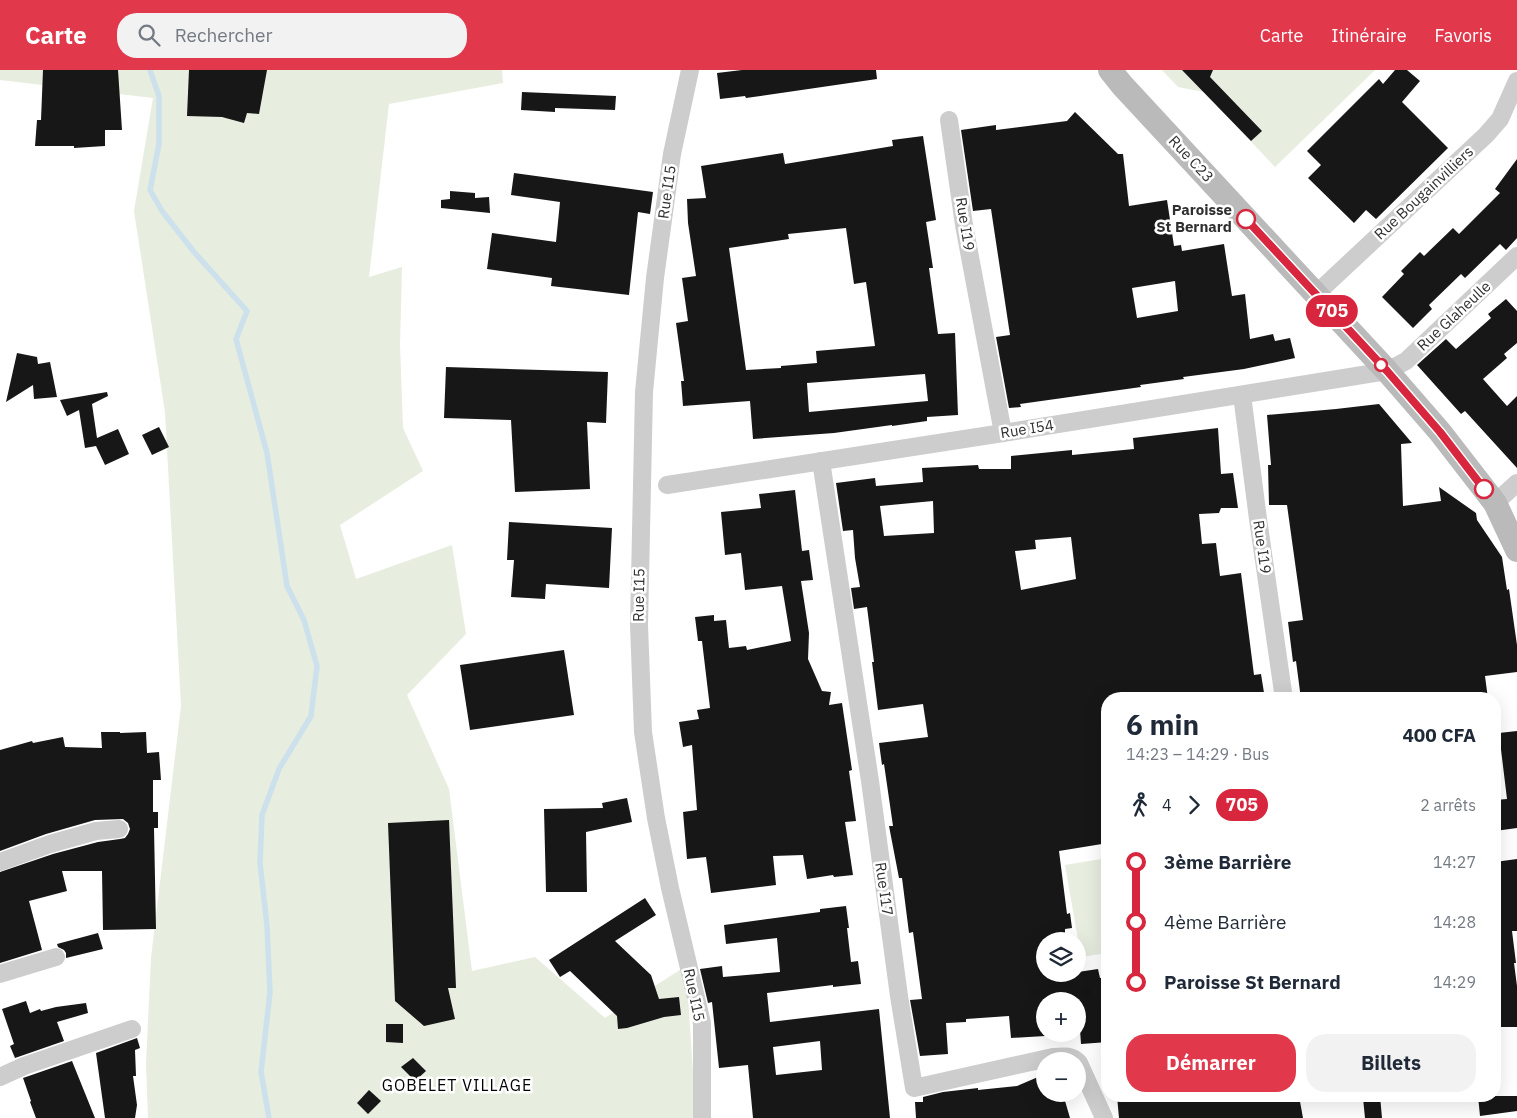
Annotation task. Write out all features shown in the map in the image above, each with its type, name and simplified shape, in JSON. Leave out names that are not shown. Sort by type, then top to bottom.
[{"type":"street","name":"Rue I15","points":[[690,70],[672,154],[654,278],[644,392],[638,625],[643,732],[656,818],[670,888],[702,1023],[702,1118]]},
{"type":"street","name":"Rue C23","points":[[1110,70],[1387,371],[1440,432],[1495,503],[1517,550]]},
{"type":"street","name":"Rue Bougainvilliers","points":[[1316,294],[1486,135],[1500,119],[1517,81]]},
{"type":"street","name":"Rue I19","points":[[949,120],[964,225],[1003,433]]},
{"type":"street","name":"Rue Glaheulle","points":[[1387,371],[1406,361],[1517,256]]},
{"type":"street","name":"Rue I54","points":[[667,485],[1387,371]]},
{"type":"street","name":"Rue I19","points":[[1242,395],[1283,692]]},
{"type":"street","name":"Rue I17","points":[[821,461],[870,781],[898,996],[914,1088],[1053,1056],[1068,1056],[1075,1058],[1079,1063],[1104,1118]]},
{"type":"street","points":[[1495,503],[1517,483]]},
{"type":"street","points":[[0,862],[50,844],[96,831],[119,829]]},
{"type":"street","points":[[0,974],[56,957]]},
{"type":"street","points":[[0,1077],[24,1066],[132,1030]]},
{"type":"shaded area","points":[[0,70],[502,70],[503,83],[389,104],[369,277],[402,267],[400,345],[403,428],[423,471],[340,525],[356,579],[452,545],[466,634],[407,695],[449,789],[472,971],[535,957],[605,1018],[686,966],[696,1118],[148,1118],[146,1064],[151,958],[181,706],[165,412],[134,211],[153,98],[0,80]]},
{"type":"shaded area","points":[[1162,70],[1375,70],[1275,167],[1204,92],[1178,87]]},
{"type":"shaded area","points":[[1101,859],[1101,954],[1086,956],[1086,932],[1077,932],[1065,865]]},
{"type":"building","points":[[43,70],[118,70],[122,130],[105,130],[105,146],[74,148],[74,146],[35,146],[37,120],[41,120]]},
{"type":"building","points":[[189,70],[267,70],[259,114],[247,113],[244,123],[222,117],[187,116]]},
{"type":"building","points":[[742,70],[876,70],[877,79],[746,98],[745,96],[720,99],[717,73]]},
{"type":"building","points":[[1182,70],[1213,70],[1210,77],[1262,131],[1251,141]]},
{"type":"building","points":[[1395,70],[1407,70],[1420,81],[1402,102],[1448,148],[1376,219],[1366,210],[1354,223],[1308,178],[1321,165],[1307,151],[1379,79],[1383,84]]},
{"type":"building","points":[[522,92],[616,96],[615,110],[555,108],[555,112],[521,110]]},
{"type":"building","points":[[1075,112],[1118,154],[1123,154],[1129,206],[1167,200],[1174,246],[1181,245],[1182,251],[1224,244],[1232,296],[1245,294],[1250,339],[1273,334],[1275,341],[1290,338],[1295,358],[1244,369],[1183,377],[1184,379],[1140,385],[1141,387],[1020,404],[1021,407],[1009,408],[996,337],[1010,335],[991,209],[973,211],[961,130],[996,125],[996,130],[1067,121]],"holes":[[[1175,281],[1178,311],[1137,318],[1132,288]]]},
{"type":"building","points":[[923,136],[936,220],[926,222],[933,268],[929,268],[938,334],[955,333],[958,415],[927,417],[927,421],[834,433],[753,439],[750,401],[683,406],[681,381],[684,381],[676,323],[688,321],[682,278],[696,276],[688,223],[687,199],[706,198],[701,166],[783,153],[785,164],[893,146],[892,140]],"holes":[[[846,228],[854,284],[866,282],[875,346],[816,351],[817,363],[746,370],[729,248],[789,239],[788,234]],[[925,374],[928,401],[809,412],[807,383]]]},
{"type":"building","points":[[1517,159],[1517,238],[1506,250],[1500,244],[1465,278],[1461,274],[1429,305],[1432,309],[1413,328],[1382,297],[1404,274],[1401,271],[1420,252],[1424,256],[1453,228],[1459,234],[1500,193],[1495,189]]},
{"type":"building","points":[[514,173],[653,192],[650,214],[638,212],[629,295],[551,286],[552,278],[487,269],[492,233],[556,242],[560,202],[511,195]]},
{"type":"building","points":[[450,191],[475,193],[475,198],[489,197],[490,213],[441,208],[441,200],[450,199]]},
{"type":"building","points":[[1506,299],[1517,311],[1517,343],[1504,354],[1507,358],[1483,379],[1507,406],[1517,396],[1517,468],[1465,411],[1461,414],[1417,365],[1446,339],[1456,349],[1491,318],[1488,314]]},
{"type":"building","points":[[17,353],[37,357],[38,364],[50,362],[57,397],[34,399],[33,385],[6,402]]},
{"type":"building","points":[[446,367],[608,372],[606,423],[587,422],[590,489],[515,492],[511,420],[444,418]]},
{"type":"building","points":[[107,392],[108,396],[92,404],[97,438],[118,429],[129,454],[105,465],[96,446],[85,448],[79,410],[67,416],[60,400]]},
{"type":"building","points":[[1379,404],[1412,443],[1401,444],[1403,506],[1441,501],[1439,487],[1476,513],[1477,520],[1502,557],[1507,590],[1509,589],[1517,645],[1517,672],[1485,676],[1487,692],[1300,692],[1296,661],[1293,662],[1288,622],[1303,620],[1287,505],[1269,505],[1268,465],[1271,465],[1267,415]]},
{"type":"building","points":[[159,427],[169,447],[152,455],[142,435]]},
{"type":"building","points":[[1218,428],[1221,474],[1233,473],[1238,508],[1221,508],[1219,513],[1199,514],[1202,544],[1216,543],[1220,576],[1241,573],[1254,675],[1261,674],[1264,692],[1101,692],[1101,844],[1059,851],[1067,914],[1070,913],[1072,928],[1065,929],[1065,932],[1036,932],[1036,982],[1086,982],[1086,971],[1098,969],[1101,978],[1101,1043],[1081,1044],[1081,1042],[1086,1042],[1086,992],[1036,992],[1036,1037],[1011,1038],[1009,1016],[966,1019],[966,1022],[946,1023],[948,1054],[920,1056],[910,1000],[922,999],[913,932],[909,933],[902,878],[899,878],[889,826],[893,826],[879,743],[928,737],[923,704],[878,710],[867,607],[854,609],[851,588],[860,587],[853,530],[843,531],[836,483],[875,478],[876,486],[923,482],[922,468],[978,465],[979,469],[1011,469],[1011,456],[1072,450],[1072,455],[1134,449],[1133,438]],"holes":[[[933,501],[934,533],[884,536],[880,506]],[[1071,537],[1076,579],[1021,590],[1015,551],[1036,549],[1035,540]]]},
{"type":"building","points":[[795,490],[802,551],[809,550],[813,580],[801,581],[809,633],[808,659],[822,691],[831,692],[829,705],[842,703],[852,770],[849,771],[856,821],[845,822],[853,875],[834,877],[833,875],[807,879],[803,855],[773,856],[776,885],[711,893],[706,857],[687,859],[683,812],[697,810],[692,745],[683,747],[679,722],[699,719],[697,710],[710,708],[702,641],[698,641],[695,617],[714,615],[714,621],[726,620],[729,648],[746,646],[747,650],[791,641],[782,586],[745,590],[741,553],[725,555],[721,512],[761,508],[759,494]]},
{"type":"building","points":[[509,522],[612,528],[609,588],[546,584],[545,599],[511,597],[514,560],[507,560]]},
{"type":"building","points":[[564,650],[574,715],[470,730],[460,665]]},
{"type":"building","points":[[1517,731],[1517,828],[1501,830],[1501,800],[1507,799],[1501,750],[1501,733]]},
{"type":"building","points":[[101,732],[146,732],[147,753],[159,752],[161,780],[153,780],[153,812],[158,812],[158,828],[154,828],[156,929],[103,930],[102,871],[62,871],[67,891],[29,901],[42,950],[0,963],[0,872],[53,854],[98,842],[125,838],[130,829],[128,823],[123,819],[95,820],[46,834],[0,851],[0,750],[32,741],[33,743],[63,737],[65,747],[102,748]]},
{"type":"building","points":[[627,798],[632,822],[586,832],[587,892],[546,892],[544,809],[603,808],[602,803]]},
{"type":"building","points":[[449,820],[456,988],[448,988],[455,1019],[424,1026],[395,1001],[388,823]]},
{"type":"building","points":[[1517,859],[1517,931],[1512,931],[1516,963],[1514,963],[1517,986],[1517,1027],[1501,1027],[1501,861]]},
{"type":"building","points":[[645,898],[656,915],[615,941],[651,975],[659,999],[679,997],[681,1015],[664,1017],[618,1029],[617,1016],[570,971],[560,977],[549,960]]},
{"type":"building","points":[[846,906],[851,962],[858,961],[861,984],[833,987],[833,985],[767,993],[770,1022],[879,1009],[890,1118],[753,1118],[748,1065],[719,1068],[712,1002],[708,1003],[700,969],[722,966],[723,977],[780,972],[777,938],[726,944],[724,925],[820,912],[820,909]],"holes":[[[820,1041],[822,1070],[776,1075],[773,1047]]]},
{"type":"building","points":[[98,933],[103,949],[66,958],[66,953],[57,944]]},
{"type":"building","points":[[26,1001],[30,1013],[40,1009],[41,1011],[86,1003],[88,1013],[57,1022],[64,1041],[15,1058],[10,1046],[14,1044],[2,1009]]},
{"type":"building","points":[[386,1024],[403,1024],[403,1043],[386,1042]]},
{"type":"building","points":[[137,1038],[140,1048],[135,1050],[136,1076],[133,1076],[137,1105],[135,1118],[105,1118],[96,1053]]},
{"type":"building","points":[[413,1058],[426,1071],[415,1081],[401,1067]]},
{"type":"building","points":[[72,1061],[95,1118],[36,1118],[23,1078]]},
{"type":"building","points":[[1036,1078],[1036,1102],[1065,1102],[1070,1118],[916,1118],[915,1102],[923,1102],[923,1097],[943,1092],[1017,1086]]},
{"type":"building","points":[[369,1090],[381,1101],[368,1114],[357,1103]]},
{"type":"building","points":[[1501,1096],[1517,1096],[1517,1111],[1480,1116],[1479,1102],[1501,1102]]},
{"type":"building","points":[[1118,1102],[1300,1102],[1303,1118],[1119,1118]]},
{"type":"building","points":[[1363,1102],[1381,1102],[1382,1118],[1365,1118]]},
{"type":"waterway","points":[[150,70],[159,96],[159,144],[150,190],[162,211],[194,252],[247,311],[236,339],[267,453],[287,586],[304,620],[317,666],[311,716],[279,769],[262,815],[260,863],[267,926],[270,992],[261,1072],[269,1118]]},
{"type":"bus line","name":"705","points":[[1246,219],[1387,371],[1440,432],[1484,489]]},
{"type":"place","name":"Paroisse St Bernard","points":[[1246,219]]},
{"type":"district","name":"GOBELET VILLAGE","points":[[457,1085]]}]
